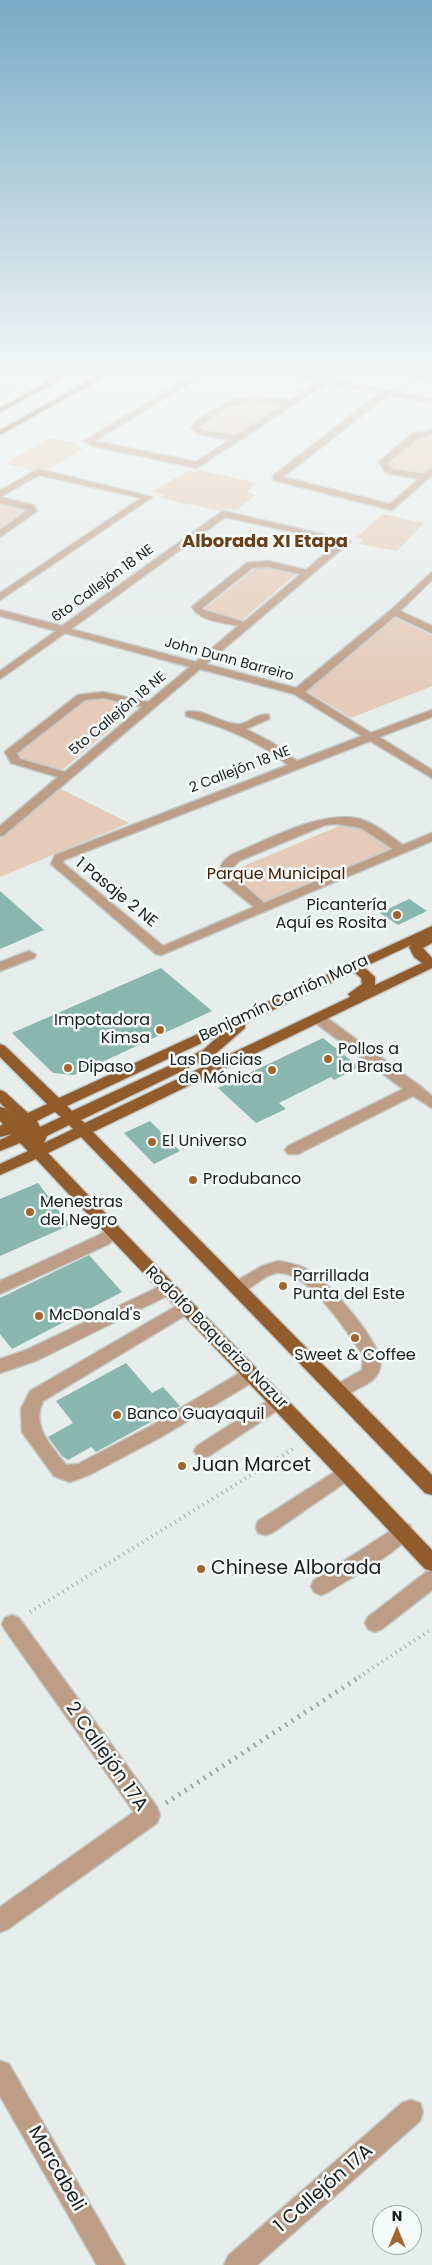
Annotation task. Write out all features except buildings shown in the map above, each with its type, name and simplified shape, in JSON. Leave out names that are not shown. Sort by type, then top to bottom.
[{"type":"main road","name":"Benjamín Carrión Mora","points":[[58,1104],[432,930]]},
{"type":"main road","points":[[432,937],[416,947],[419,954],[432,964]]},
{"type":"main road","name":"Benjamín Carrión Mora","points":[[0,1170],[432,964]]},
{"type":"main road","points":[[318,1018],[324,1010],[368,987],[368,977],[355,966]]},
{"type":"main road","points":[[23,1129],[71,1118],[208,1053],[252,1014]]},
{"type":"main road","points":[[0,1049],[58,1104],[71,1118],[78,1132],[237,1288],[432,1487]]},
{"type":"main road","points":[[0,1095],[23,1129],[50,1135],[78,1132]]},
{"type":"main road","points":[[0,1146],[23,1129],[57,1117],[58,1104]]},
{"type":"main road","name":"Rodolfo Baquerizo Nazur","points":[[0,1112],[23,1129],[38,1152],[113,1232],[313,1436],[432,1563]]},
{"type":"street","points":[[0,495],[30,477]]},
{"type":"street","points":[[0,597],[148,497],[59,477]]},
{"type":"street","points":[[278,477],[276,478],[392,506],[424,478]]},
{"type":"street","points":[[418,477],[424,478]]},
{"type":"street","points":[[0,500],[30,507],[33,511],[0,534]]},
{"type":"street","name":"5to Callejón 18 NE","points":[[1,832],[346,541],[222,514]]},
{"type":"street","name":"6to Callejón 18 NE","points":[[0,676],[222,514]]},
{"type":"street","points":[[245,625],[205,614],[200,612],[197,607],[250,565],[268,564],[309,572]]},
{"type":"street","points":[[298,692],[394,612],[432,576]]},
{"type":"street","points":[[394,612],[432,630]]},
{"type":"street","name":"John Dunn Barreiro","points":[[0,613],[62,631],[298,692],[432,775]]},
{"type":"street","points":[[67,776],[15,761],[11,752],[82,697],[103,695],[149,706]]},
{"type":"street","name":"2 Callejón 18 NE","points":[[59,858],[294,765],[432,713]]},
{"type":"street","points":[[190,714],[239,728],[259,738],[294,765]]},
{"type":"street","points":[[239,728],[265,717]]},
{"type":"street","points":[[402,848],[365,824],[351,820],[337,820],[323,822],[235,858],[227,865],[224,873],[228,880],[262,908],[432,837]]},
{"type":"street","name":"1 Pasaje 2 NE","points":[[59,858],[57,861],[58,867],[162,951],[262,908]]},
{"type":"street","points":[[0,967],[29,955]]},
{"type":"street","points":[[318,1018],[432,1103]]},
{"type":"street","points":[[293,1150],[415,1089]]},
{"type":"street","points":[[0,1288],[103,1240],[113,1232]]},
{"type":"street","points":[[237,1288],[273,1268],[286,1268],[296,1270],[328,1296],[372,1354],[373,1360],[368,1375],[338,1392]]},
{"type":"street","points":[[0,1366],[32,1355],[167,1289]]},
{"type":"street","points":[[186,1307],[36,1396],[30,1410],[31,1432],[60,1471],[70,1474],[83,1470],[155,1432],[252,1374]]},
{"type":"street","points":[[203,1450],[278,1401]]},
{"type":"street","points":[[265,1527],[347,1472]]},
{"type":"street","points":[[321,1586],[375,1553],[403,1531]]},
{"type":"street","points":[[375,1623],[432,1579]]},
{"type":"street","name":"2 Callejón 17A","points":[[0,1921],[149,1815],[12,1624]]},
{"type":"street","name":"Marcabeli","points":[[0,2073],[112,2265]]},
{"type":"street","name":"1 Callejón 17A","points":[[237,2265],[411,2112]]},
{"type":"path","points":[[12,1624],[313,1436]]},
{"type":"path","points":[[149,1815],[432,1629]]},
{"type":"green space","points":[[178,477],[229,477],[257,483],[247,492],[256,495],[237,510],[225,508],[221,511],[161,498],[164,495],[151,492]]},
{"type":"green space","points":[[0,504],[23,511],[25,515],[0,532]]},
{"type":"green space","points":[[383,514],[424,523],[397,551],[360,544],[363,539],[355,538]]},
{"type":"green space","points":[[257,567],[297,573],[241,621],[203,610]]},
{"type":"green space","points":[[395,618],[432,635],[432,686],[351,718],[307,691]]},
{"type":"green space","points":[[105,698],[136,707],[61,771],[24,761],[20,756],[19,751],[86,699]]},
{"type":"green space","points":[[57,787],[129,823],[0,877],[0,833]]},
{"type":"green space","name":"Parque Municipal","points":[[344,824],[367,830],[394,848],[263,903],[232,873],[239,868]]},
{"type":"place","name":"Picantería Aquí es Rosita","points":[[397,915]]},
{"type":"place","name":"Impotadora Kimsa","points":[[160,1030]]},
{"type":"place","name":"Pollos a la Brasa","points":[[328,1059]]},
{"type":"place","name":"Dipaso","points":[[68,1068]]},
{"type":"place","name":"Las Delicias de Mónica","points":[[272,1070]]},
{"type":"place","name":"El Universo","points":[[152,1142]]},
{"type":"place","name":"Produbanco","points":[[193,1180]]},
{"type":"place","name":"Menestras del Negro","points":[[30,1212]]},
{"type":"place","name":"Parrillada Punta del Este","points":[[283,1286]]},
{"type":"place","name":"McDonald's","points":[[39,1316]]},
{"type":"place","name":"Sweet & Coffee","points":[[355,1338]]},
{"type":"place","name":"Banco Guayaquil","points":[[117,1415]]},
{"type":"place","name":"Juan Marcet","points":[[182,1466]]},
{"type":"place","name":"Chinese Alborada","points":[[201,1569]]},
{"type":"district","name":"Alborada XI Etapa","points":[[265,542]]}]
